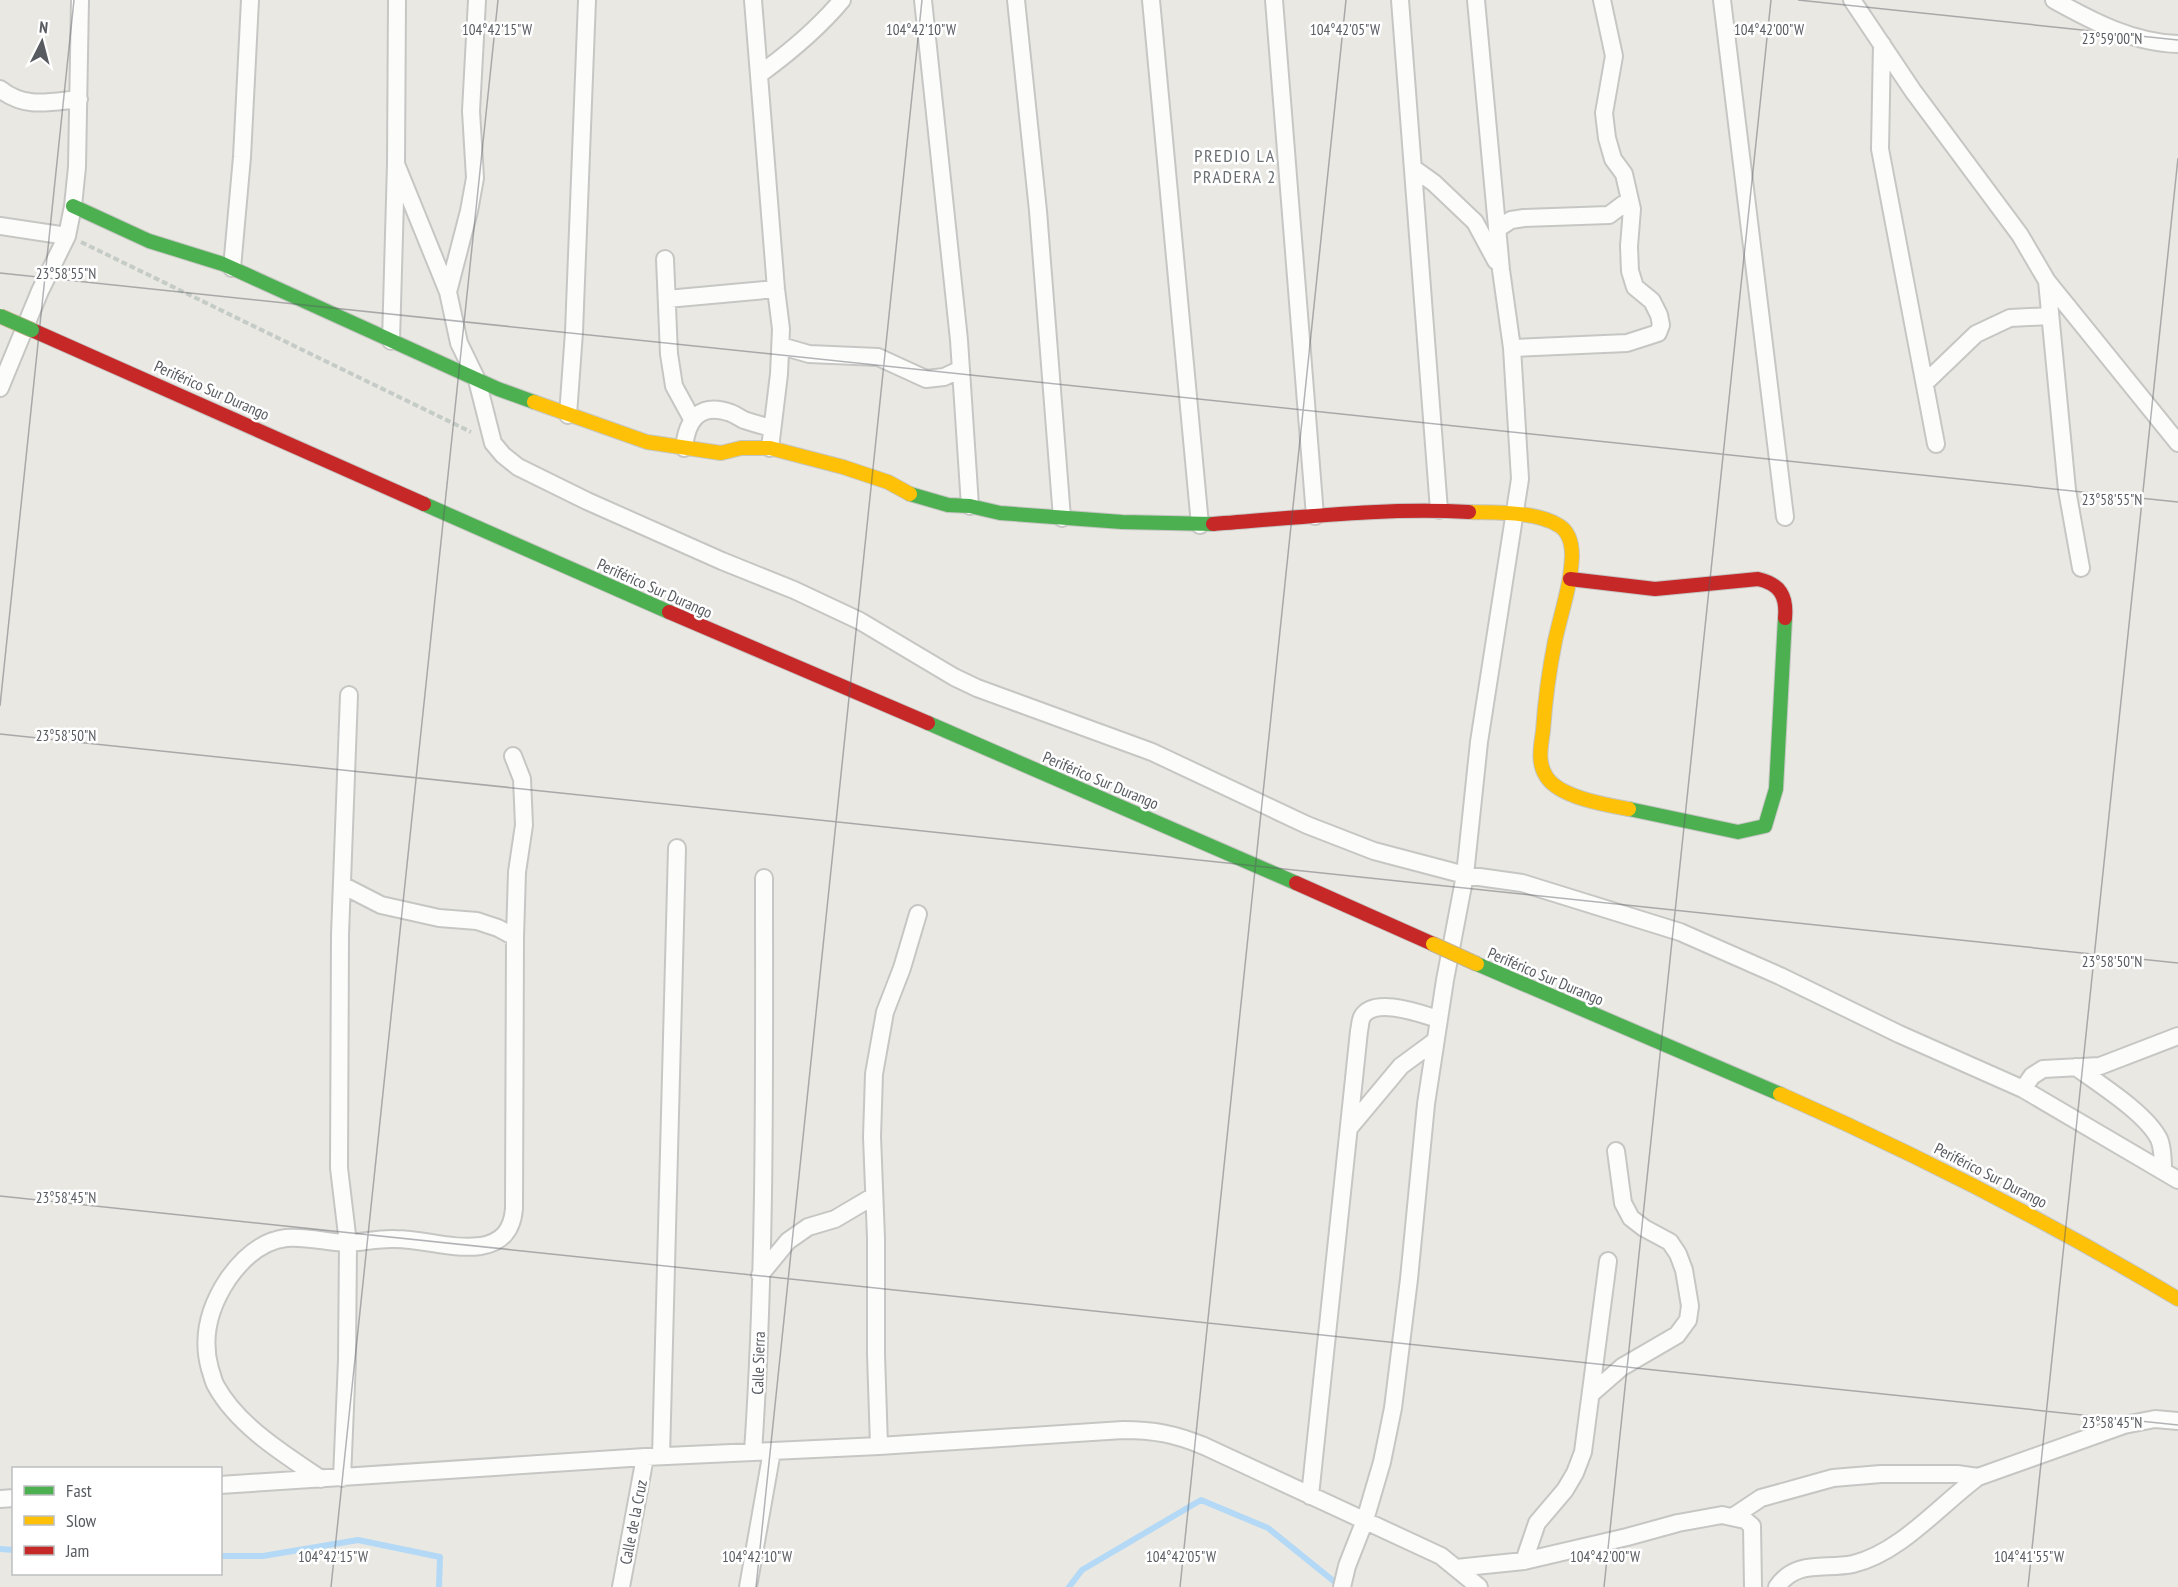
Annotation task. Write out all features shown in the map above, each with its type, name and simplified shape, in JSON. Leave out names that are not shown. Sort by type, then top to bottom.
[{"type":"main road","points":[[73,206],[150,241],[231,268],[477,380],[647,442],[721,453],[741,448],[770,448],[888,482],[913,496],[948,505],[970,506],[1000,513],[1200,525],[1439,510],[1545,518],[1568,533],[1572,554],[1570,579],[1555,643],[1545,706],[1540,760],[1546,777],[1573,795],[1603,804],[1738,832],[1765,826],[1776,789],[1786,608],[1781,592],[1772,582],[1758,579],[1655,589],[1570,579]]},
{"type":"main road","name":"Periférico Sur Durango","points":[[0,316],[722,635],[1177,830],[1477,964],[1837,1119],[1933,1164],[2062,1230],[2178,1299]]},
{"type":"street","points":[[0,388],[4,364],[67,236],[77,167],[80,0]]},
{"type":"street","points":[[231,268],[242,157],[250,0]]},
{"type":"street","points":[[392,341],[397,0]]},
{"type":"street","points":[[448,292],[475,178],[471,111],[477,0]]},
{"type":"street","points":[[568,415],[574,332],[587,0]]},
{"type":"street","points":[[753,0],[781,329],[770,448]]},
{"type":"street","points":[[760,74],[791,51],[827,18],[842,0]]},
{"type":"street","points":[[923,0],[961,369],[970,506]]},
{"type":"street","points":[[1016,0],[1038,211],[1062,518]]},
{"type":"street","points":[[1151,0],[1200,525]]},
{"type":"street","points":[[1274,0],[1315,516]]},
{"type":"street","points":[[1400,0],[1439,510]]},
{"type":"street","points":[[1342,1587],[1382,1462],[1393,1408],[1409,1279],[1426,1104],[1438,1019],[1465,875],[1479,742],[1520,479],[1512,348],[1501,270],[1476,0]]},
{"type":"street","points":[[1512,348],[1627,343],[1658,333],[1661,325],[1652,301],[1635,287],[1630,271],[1629,246],[1632,209],[1624,174],[1613,159],[1607,138],[1604,113],[1614,56],[1602,0]]},
{"type":"street","points":[[1722,0],[1785,517]]},
{"type":"street","points":[[1852,0],[1913,91],[2020,235],[2047,280],[2178,443]]},
{"type":"street","points":[[2054,0],[2116,31],[2157,42],[2178,44]]},
{"type":"street","points":[[1882,44],[1880,149],[1936,444]]},
{"type":"street","points":[[0,89],[12,98],[37,103],[79,99]]},
{"type":"street","points":[[396,164],[448,292],[459,343],[477,380],[493,442],[503,454],[526,471],[597,505],[860,621],[954,677],[977,688],[1152,752],[1307,825],[1374,851],[1465,875],[1522,883],[1680,932],[2023,1089],[2171,1176]]},
{"type":"street","points":[[1413,168],[1434,183],[1475,222],[1501,270]]},
{"type":"street","points":[[1497,229],[1511,220],[1524,218],[1609,215],[1629,200]]},
{"type":"street","points":[[0,226],[67,236]]},
{"type":"street","points":[[666,259],[669,354],[674,386],[692,419]]},
{"type":"street","points":[[2047,280],[2067,490],[2081,568]]},
{"type":"street","points":[[667,299],[776,288]]},
{"type":"street","points":[[1924,383],[1976,334],[2010,318],[2050,316]]},
{"type":"street","points":[[781,346],[809,354],[878,357],[926,379],[944,377],[961,369]]},
{"type":"street","points":[[684,448],[686,430],[692,419],[702,412],[714,410],[730,413],[744,420],[772,428]]},
{"type":"street","points":[[342,1478],[347,1360],[348,1243],[339,1168],[342,885],[349,694]]},
{"type":"street","points":[[321,1479],[280,1450],[237,1414],[215,1385],[206,1353],[208,1323],[217,1296],[232,1274],[246,1257],[264,1244],[286,1238],[348,1243],[396,1239],[458,1247],[483,1245],[500,1239],[512,1226],[515,937],[517,872],[524,825],[522,778],[513,756]]},
{"type":"street","name":"Calle de la Cruz","points":[[621,1587],[653,1457],[676,848]]},
{"type":"street","name":"Calle Sierra","points":[[753,1452],[758,1379],[760,1275],[764,878]]},
{"type":"street","points":[[342,885],[381,905],[440,918],[477,921],[515,937]]},
{"type":"street","points":[[879,1446],[874,1074],[885,1012],[902,968],[918,914]]},
{"type":"street","points":[[1310,1496],[1362,1017],[1380,1007],[1394,1008],[1438,1019]]},
{"type":"street","points":[[2023,1089],[2032,1076],[2043,1069],[2100,1066],[2178,1036]]},
{"type":"street","points":[[1350,1127],[1401,1066],[1435,1041]]},
{"type":"street","points":[[2076,1067],[2128,1106],[2149,1125],[2159,1139],[2171,1176]]},
{"type":"street","points":[[1591,1394],[1622,1367],[1677,1335],[1688,1320],[1690,1306],[1684,1270],[1678,1254],[1670,1242],[1631,1218],[1623,1203],[1616,1151]]},
{"type":"street","points":[[760,1275],[788,1240],[808,1227],[835,1219],[874,1196]]},
{"type":"street","points":[[1524,1560],[1537,1523],[1565,1490],[1583,1452],[1608,1261]]},
{"type":"street","points":[[1777,1587],[1791,1571],[1853,1564],[1879,1554],[1916,1529],[1953,1495],[1978,1477],[2124,1425],[2155,1419],[2178,1420]]},
{"type":"street","points":[[222,1485],[653,1457],[1152,1430],[1178,1435],[1204,1446],[1441,1556],[1479,1587]]},
{"type":"street","points":[[748,1587],[772,1451]]},
{"type":"street","points":[[1734,1516],[1761,1498],[1833,1478],[1881,1474],[1957,1474],[1978,1477]]},
{"type":"street","points":[[1455,1568],[1524,1560],[1627,1537],[1678,1522],[1722,1515],[1745,1520],[1752,1526],[1753,1587]]},
{"type":"path","points":[[67,236],[493,442]]},
{"type":"waterway","points":[[1069,1587],[1082,1570],[1201,1500],[1268,1528],[1341,1587]]},
{"type":"waterway","points":[[222,1556],[263,1556],[358,1540],[440,1557],[439,1587]]},
{"type":"waterway","points":[[0,1549],[12,1550]]},
{"type":"traffic: fast","points":[[73,206],[149,241],[223,264],[498,389],[534,402]]},
{"type":"traffic: fast","points":[[0,316],[32,330]]},
{"type":"traffic: fast","points":[[910,494],[948,505],[970,506],[1000,513],[1122,522],[1213,524]]},
{"type":"traffic: fast","points":[[424,504],[669,612]]},
{"type":"traffic: fast","points":[[1629,809],[1738,832],[1765,826],[1776,789],[1785,618]]},
{"type":"traffic: fast","points":[[928,723],[1296,883]]},
{"type":"traffic: fast","points":[[1477,964],[1780,1094]]},
{"type":"traffic: slow","points":[[534,402],[647,442],[721,453],[741,448],[770,448],[843,467],[888,482],[910,494]]},
{"type":"traffic: slow","points":[[1469,512],[1538,517],[1558,525],[1567,534],[1571,547],[1571,567],[1549,675],[1541,765],[1552,783],[1571,795],[1629,809]]},
{"type":"traffic: slow","points":[[1433,944],[1477,964]]},
{"type":"traffic: slow","points":[[1780,1094],[1982,1190],[2178,1299]]},
{"type":"traffic: jam","points":[[32,330],[424,504]]},
{"type":"traffic: jam","points":[[1213,524],[1373,512],[1469,512]]},
{"type":"traffic: jam","points":[[1570,579],[1655,589],[1758,579],[1772,584],[1780,592],[1785,603],[1785,618]]},
{"type":"traffic: jam","points":[[669,612],[928,723]]},
{"type":"traffic: jam","points":[[1296,883],[1433,944]]},
{"type":"district","name":"PREDIO LA PRADERA 2","points":[[1235,166]]}]
